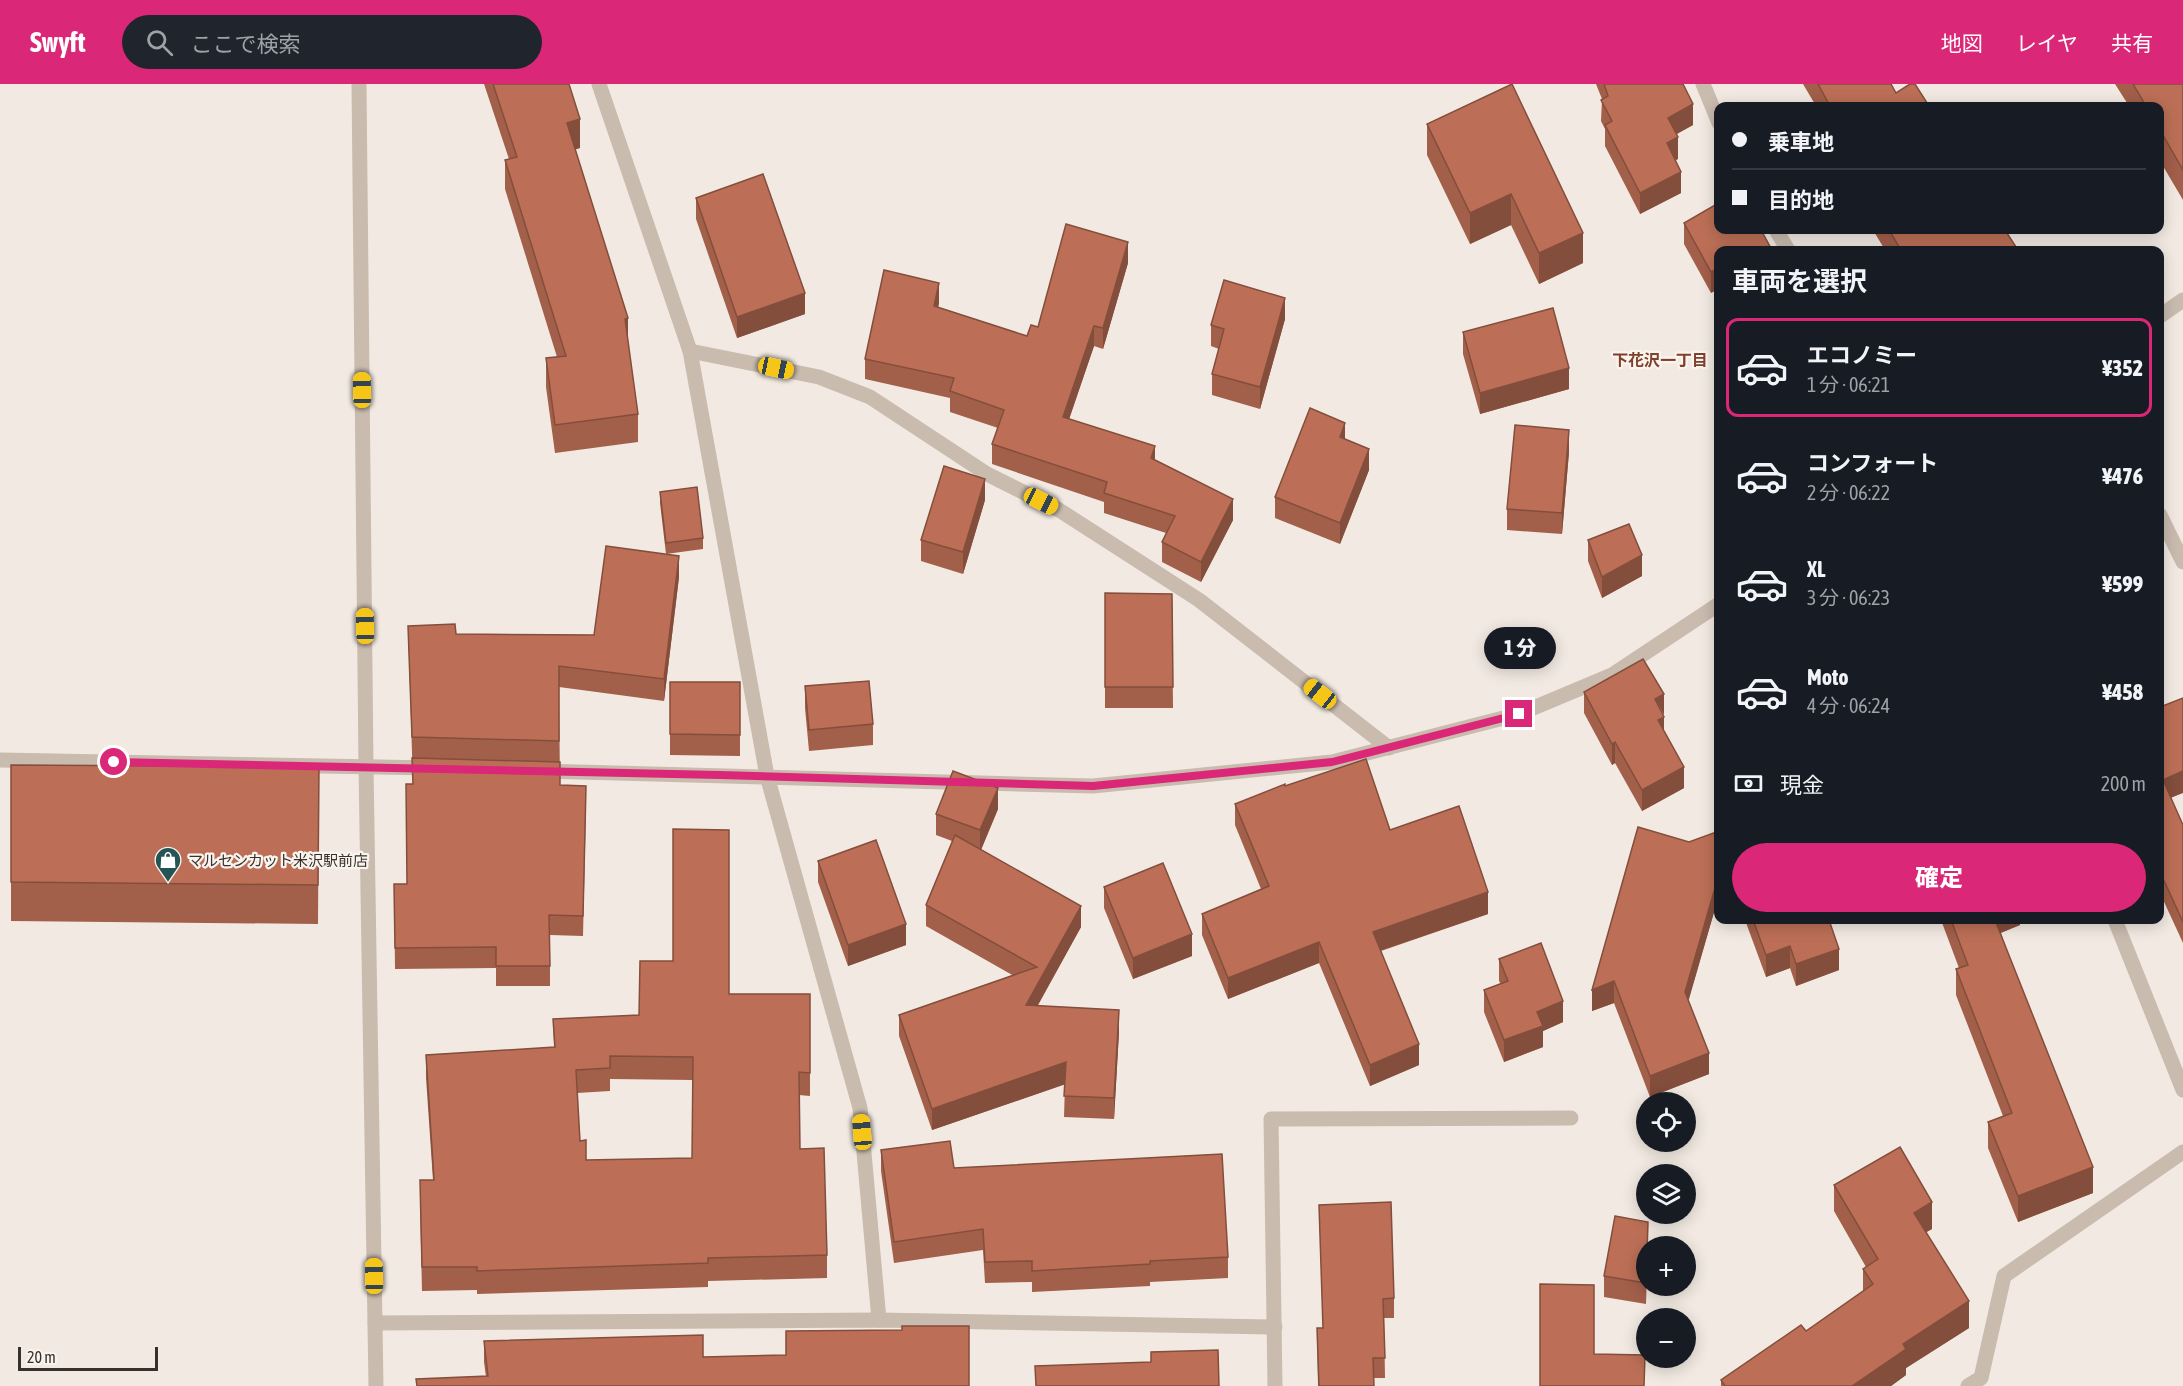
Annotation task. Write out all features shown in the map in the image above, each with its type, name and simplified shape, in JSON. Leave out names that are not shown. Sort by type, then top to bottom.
[{"type":"street","points":[[359,84],[366,767],[376,1386]]},
{"type":"street","points":[[599,84],[690,351],[767,776],[860,1108],[879,1320]]},
{"type":"street","points":[[1703,84],[1714,111]]},
{"type":"street","points":[[2164,312],[2183,300]]},
{"type":"street","points":[[690,351],[819,377],[870,397],[987,474],[1059,510],[1199,600],[1389,748]]},
{"type":"street","points":[[2164,523],[2183,562]]},
{"type":"street","points":[[531,771],[1093,786],[1332,762],[1519,714],[1612,675],[1714,607]]},
{"type":"street","points":[[0,760],[449,769]]},
{"type":"street","points":[[2117,924],[2183,1090]]},
{"type":"street","points":[[1275,1386],[1271,1119],[1571,1118]]},
{"type":"street","points":[[1968,1386],[1981,1378],[2004,1276],[2183,1152]]},
{"type":"street","points":[[375,1323],[879,1320],[1275,1327]]},
{"type":"building","points":[[493,84],[569,84],[580,119],[567,123],[628,318],[625,319],[638,414],[555,425],[546,358],[566,356],[505,160],[517,157]]},
{"type":"building","points":[[1512,84],[1583,233],[1539,253],[1511,194],[1470,213],[1427,124]]},
{"type":"building","points":[[1604,84],[1683,84],[1693,104],[1668,118],[1678,137],[1667,143],[1681,172],[1640,193],[1605,125],[1612,121],[1601,100],[1608,96]]},
{"type":"building","points":[[1818,84],[1891,84],[1896,93],[1910,84],[1915,84],[1926,102],[1828,102]]},
{"type":"building","points":[[2133,84],[2183,84],[2183,170],[2164,137],[2164,102],[2144,102]]},
{"type":"building","points":[[763,174],[805,293],[737,317],[696,198]]},
{"type":"building","points":[[1714,206],[1714,234],[1763,234],[1770,246],[1714,246],[1714,270],[1711,272],[1684,223]]},
{"type":"building","points":[[1066,224],[1128,242],[1103,328],[1094,326],[1063,417],[1155,446],[1151,458],[1233,499],[1201,562],[1162,542],[1175,516],[1104,493],[1107,482],[992,444],[1004,410],[950,391],[954,378],[865,359],[884,270],[939,283],[934,306],[1027,336],[1031,325],[1038,327]]},
{"type":"building","points":[[1891,234],[2008,234],[2015,246],[1899,246]]},
{"type":"building","points":[[1224,280],[1285,298],[1260,387],[1212,374],[1224,329],[1211,325]]},
{"type":"building","points":[[1553,308],[1569,368],[1480,393],[1463,332]]},
{"type":"building","points":[[1310,408],[1345,423],[1340,437],[1369,449],[1340,523],[1275,497]]},
{"type":"building","points":[[1515,425],[1569,430],[1562,513],[1507,509]]},
{"type":"building","points":[[944,466],[985,479],[963,552],[921,540]]},
{"type":"building","points":[[697,487],[703,538],[666,543],[660,492]]},
{"type":"building","points":[[1629,524],[1642,555],[1602,577],[1588,540]]},
{"type":"building","points":[[606,546],[679,556],[664,679],[559,666],[559,741],[412,737],[408,626],[455,624],[456,634],[594,635]]},
{"type":"building","points":[[1105,593],[1172,594],[1173,687],[1105,687]]},
{"type":"building","points":[[1643,659],[1664,694],[1655,699],[1664,717],[1658,720],[1684,767],[1642,790],[1615,742],[1612,744],[1584,692]]},
{"type":"building","points":[[869,681],[873,724],[809,730],[805,686]]},
{"type":"building","points":[[670,682],[740,682],[740,735],[670,734]]},
{"type":"building","points":[[2183,698],[2183,771],[2164,780],[2164,705]]},
{"type":"building","points":[[412,758],[560,762],[560,785],[586,786],[583,916],[549,915],[550,966],[496,966],[496,947],[395,948],[394,884],[407,884],[406,784],[413,784]]},
{"type":"building","points":[[1366,759],[1390,830],[1459,806],[1488,892],[1373,932],[1419,1044],[1370,1065],[1319,942],[1228,978],[1202,914],[1269,886],[1235,804],[1285,784],[1285,786]]},
{"type":"building","points":[[11,765],[319,767],[318,885],[11,882]]},
{"type":"building","points":[[953,771],[998,788],[980,830],[936,814]]},
{"type":"building","points":[[2164,782],[2183,825],[2183,922],[2164,881]]},
{"type":"building","points":[[1638,827],[1689,842],[1714,833],[1714,891],[1685,992],[1709,1053],[1650,1076],[1614,981],[1592,990]]},
{"type":"building","points":[[673,829],[729,830],[729,994],[810,994],[810,1073],[799,1072],[800,1149],[824,1148],[827,1255],[708,1258],[708,1263],[477,1271],[477,1267],[422,1267],[420,1180],[434,1180],[426,1055],[555,1047],[553,1019],[639,1015],[640,961],[673,961]],"holes":[[[610,1056],[693,1057],[692,1158],[586,1160],[586,1140],[580,1141],[576,1070],[610,1068]]]},
{"type":"building","points":[[955,835],[1081,906],[1026,1005],[1119,1010],[1114,1098],[1064,1096],[1066,1062],[932,1109],[899,1015],[1037,967],[926,905]]},
{"type":"building","points":[[876,840],[906,924],[848,945],[818,861]]},
{"type":"building","points":[[1163,863],[1192,934],[1133,958],[1104,887]]},
{"type":"building","points":[[1754,924],[1830,924],[1839,949],[1796,964],[1790,946],[1766,955]]},
{"type":"building","points":[[1953,924],[1997,924],[2093,1167],[2018,1196],[1988,1122],[2012,1113],[1956,969],[1968,965]]},
{"type":"building","points":[[1541,943],[1563,1001],[1537,1012],[1543,1026],[1504,1040],[1484,990],[1508,981],[1499,959]]},
{"type":"building","points":[[950,1141],[954,1168],[1222,1154],[1228,1257],[1032,1271],[1032,1261],[985,1262],[983,1229],[894,1242],[881,1150]]},
{"type":"building","points":[[1900,1147],[1932,1202],[1914,1213],[1969,1301],[1903,1344],[1906,1349],[1852,1386],[1725,1386],[1721,1380],[1801,1325],[1806,1331],[1873,1284],[1863,1269],[1878,1259],[1834,1185]]},
{"type":"building","points":[[1391,1202],[1394,1298],[1383,1299],[1385,1358],[1373,1358],[1374,1386],[1319,1386],[1317,1328],[1323,1328],[1319,1205]]},
{"type":"building","points":[[1615,1216],[1636,1220],[1636,1224],[1648,1224],[1648,1236],[1636,1236],[1636,1281],[1604,1276]]},
{"type":"building","points":[[1540,1284],[1594,1285],[1594,1354],[1636,1355],[1636,1368],[1645,1368],[1644,1386],[1540,1386]]},
{"type":"building","points":[[902,1326],[969,1326],[969,1386],[417,1386],[416,1379],[488,1376],[484,1341],[703,1335],[703,1357],[786,1355],[786,1331],[902,1330]]},
{"type":"building","points":[[1218,1350],[1219,1386],[1036,1386],[1035,1366],[1151,1362],[1151,1352]]},
{"type":"place","name":"マルセンカット米沢駅前店","points":[[168,883]]},
{"type":"district","name":"下花沢一丁目","points":[[1660,360]]},
{"type":"route","points":[[114,762],[720,775],[1093,786],[1332,762],[1519,714]]}]
